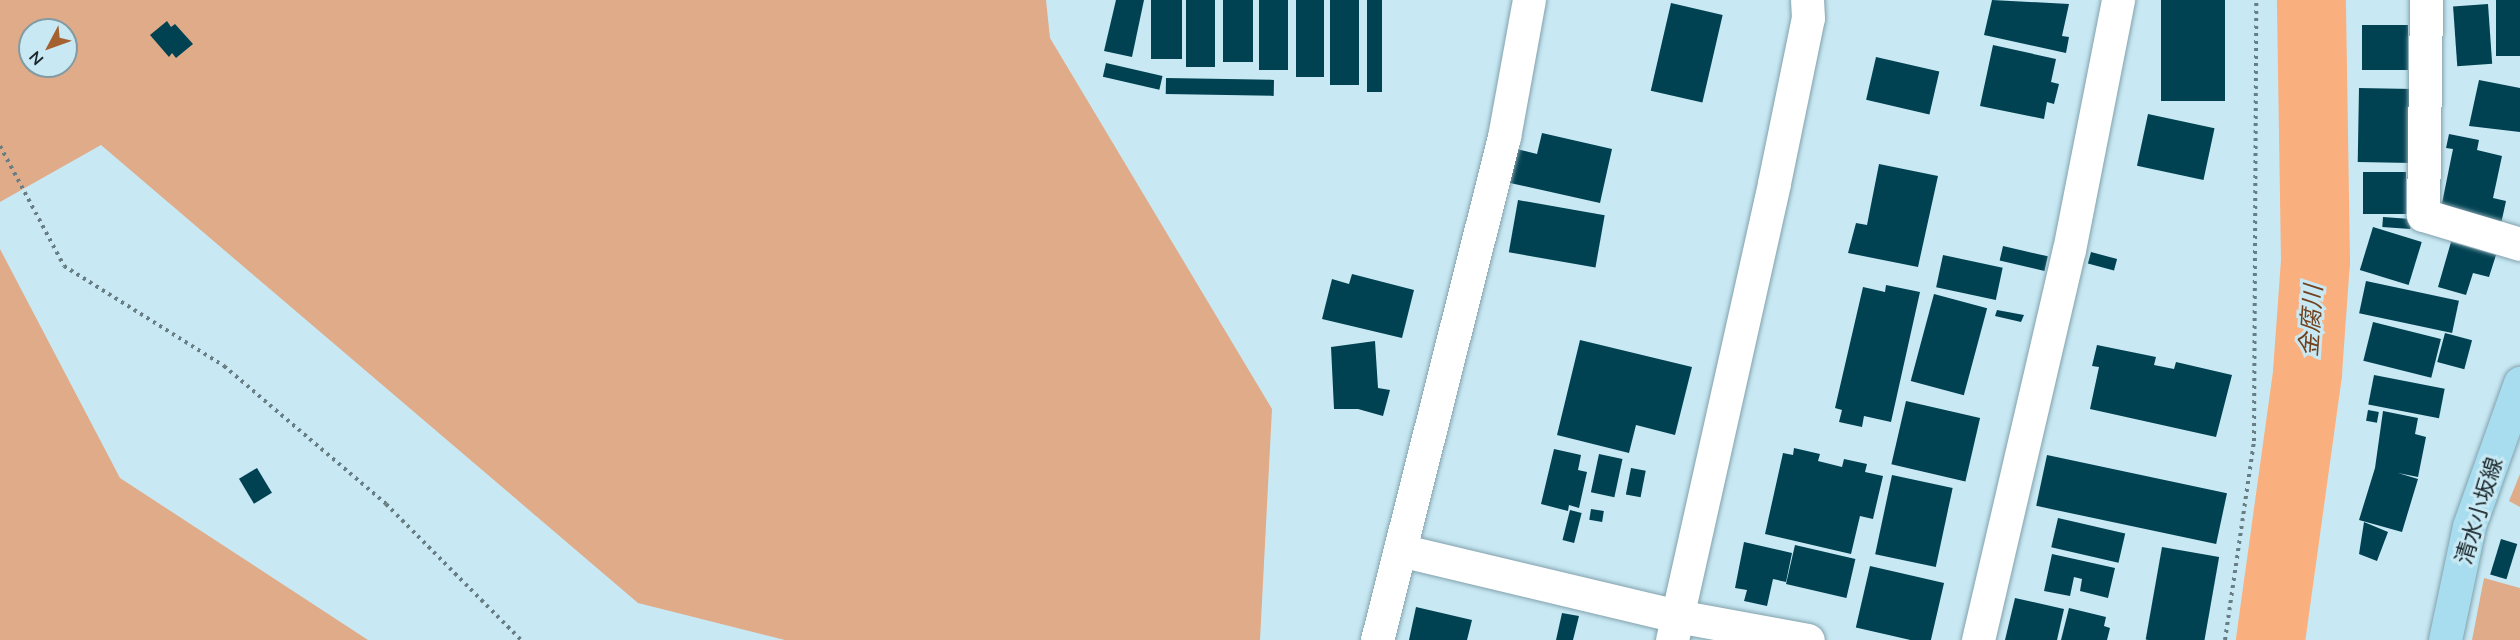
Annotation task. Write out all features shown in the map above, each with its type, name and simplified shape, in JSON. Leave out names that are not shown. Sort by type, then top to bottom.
[{"type":"main road","name":"清水小坂線","points":[[2445,640],[2469,526],[2520,383]]},
{"type":"street","points":[[1377,640],[1504,137],[1528,0]]},
{"type":"street","points":[[1675,628],[1774,183],[1808,18],[1807,0]]},
{"type":"street","points":[[1978,640],[2069,250],[2118,0]]},
{"type":"street","points":[[2426,0],[2423,215],[2520,244]]},
{"type":"street","points":[[1400,550],[1675,628],[1808,640]]},
{"type":"path","points":[[2225,640],[2254,441],[2256,0]]},
{"type":"path","points":[[0,146],[64,266],[224,366],[386,504],[521,640]]},
{"type":"shaded area","points":[[0,0],[1046,0],[1050,38],[1272,409],[1260,640],[785,640],[638,603],[101,145],[0,202]]},
{"type":"shaded area","points":[[0,249],[120,478],[368,640],[0,640]]},
{"type":"shaded area","points":[[2520,474],[2520,507],[2509,501]]},
{"type":"shaded area","points":[[2484,578],[2520,588],[2520,640],[2472,640]]},
{"type":"building","points":[[1116,0],[1144,0],[1132,57],[1104,51]]},
{"type":"building","points":[[1151,0],[1182,0],[1182,59],[1151,59]]},
{"type":"building","points":[[1186,0],[1215,0],[1215,67],[1186,67]]},
{"type":"building","points":[[1223,0],[1253,0],[1253,62],[1223,62]]},
{"type":"building","points":[[1259,0],[1288,0],[1288,70],[1259,70]]},
{"type":"building","points":[[1296,0],[1324,0],[1324,77],[1296,77]]},
{"type":"building","points":[[1330,0],[1359,0],[1359,85],[1330,85]]},
{"type":"building","points":[[1367,0],[1382,0],[1382,92],[1367,92]]},
{"type":"building","points":[[1992,0],[2069,4],[2062,36],[2069,37],[2066,53],[1984,35]]},
{"type":"building","points":[[2161,0],[2225,0],[2225,101],[2161,101]]},
{"type":"building","points":[[2496,0],[2520,0],[2520,56],[2496,56]]},
{"type":"building","points":[[1671,3],[1723,15],[1702,103],[1651,91]]},
{"type":"building","points":[[2488,4],[2492,64],[2457,66],[2453,6]]},
{"type":"building","points":[[167,21],[171,27],[175,24],[193,44],[176,58],[172,53],[169,57],[150,35]]},
{"type":"building","points":[[2362,25],[2408,25],[2408,70],[2362,70]]},
{"type":"building","points":[[1993,45],[2056,59],[2051,82],[2059,84],[2054,104],[2047,102],[2044,119],[1980,106]]},
{"type":"building","points":[[1876,57],[1939,72],[1929,114],[1866,100]]},
{"type":"building","points":[[1106,63],[1163,76],[1159,90],[1103,77]]},
{"type":"building","points":[[1166,78],[1274,80],[1274,96],[1166,94]]},
{"type":"building","points":[[2479,80],[2520,88],[2520,132],[2469,126]]},
{"type":"building","points":[[2359,88],[2413,89],[2412,163],[2358,162]]},
{"type":"building","points":[[2148,114],[2215,128],[2203,180],[2137,166]]},
{"type":"building","points":[[1542,133],[1612,149],[1600,203],[1501,181],[1508,147],[1537,154]]},
{"type":"building","points":[[2449,134],[2479,140],[2477,150],[2502,156],[2493,198],[2506,201],[2501,224],[2440,213],[2453,149],[2446,148]]},
{"type":"building","points":[[1879,164],[1938,176],[1918,267],[1848,253],[1856,223],[1867,225]]},
{"type":"building","points":[[2363,172],[2406,172],[2406,214],[2363,214]]},
{"type":"building","points":[[1518,200],[1605,215],[1595,267],[1509,252]]},
{"type":"building","points":[[2383,217],[2411,219],[2410,229],[2382,227]]},
{"type":"building","points":[[2373,227],[2422,242],[2409,285],[2360,270]]},
{"type":"building","points":[[2451,242],[2496,255],[2489,277],[2473,273],[2466,295],[2438,287]]},
{"type":"building","points":[[2003,246],[2048,256],[2044,271],[2000,261]]},
{"type":"building","points":[[2091,252],[2117,259],[2114,271],[2088,264]]},
{"type":"building","points":[[1943,255],[2003,268],[1996,300],[1936,287]]},
{"type":"building","points":[[1352,274],[1414,290],[1402,338],[1322,319],[1332,279],[1349,284]]},
{"type":"building","points":[[2366,281],[2459,301],[2452,333],[2359,313]]},
{"type":"building","points":[[1886,285],[1920,292],[1891,422],[1864,416],[1862,427],[1839,422],[1842,410],[1835,408],[1863,287],[1885,292]]},
{"type":"building","points":[[1934,294],[1987,308],[1964,395],[1911,381]]},
{"type":"building","points":[[1997,310],[2024,315],[2021,322],[1995,316]]},
{"type":"building","points":[[2373,322],[2441,339],[2431,378],[2363,361]]},
{"type":"building","points":[[2445,333],[2472,340],[2464,369],[2437,362]]},
{"type":"building","points":[[1580,340],[1692,367],[1675,435],[1636,425],[1629,453],[1557,435]]},
{"type":"building","points":[[1375,341],[1378,388],[1390,390],[1383,416],[1358,409],[1334,409],[1331,347]]},
{"type":"building","points":[[2097,345],[2156,357],[2154,365],[2174,369],[2176,362],[2232,375],[2216,437],[2090,409],[2099,367],[2092,366]]},
{"type":"building","points":[[2374,375],[2445,389],[2439,418],[2368,404]]},
{"type":"building","points":[[1906,401],[1980,418],[1965,481],[1891,464]]},
{"type":"building","points":[[2368,410],[2379,412],[2377,423],[2366,421]]},
{"type":"building","points":[[2383,411],[2418,418],[2415,434],[2426,437],[2418,477],[2398,473],[2418,479],[2402,532],[2359,520],[2375,468]]},
{"type":"building","points":[[1794,448],[1820,454],[1818,461],[1842,467],[1844,459],[1867,464],[1865,472],[1883,476],[1873,519],[1860,516],[1851,554],[1765,534],[1783,453],[1793,455]]},
{"type":"building","points":[[1554,449],[1581,455],[1578,470],[1587,472],[1579,508],[1569,505],[1568,511],[1541,504]]},
{"type":"building","points":[[1599,454],[1622,459],[1614,497],[1591,492]]},
{"type":"building","points":[[2047,455],[2227,493],[2216,544],[2036,506]]},
{"type":"building","points":[[257,468],[272,493],[254,504],[239,479]]},
{"type":"building","points":[[1631,468],[1646,471],[1641,497],[1626,495]]},
{"type":"building","points":[[1892,475],[1953,488],[1936,567],[1875,554]]},
{"type":"building","points":[[1591,509],[1604,511],[1602,522],[1589,520]]},
{"type":"building","points":[[1570,510],[1582,513],[1574,543],[1563,540]]},
{"type":"building","points":[[2058,518],[2125,534],[2118,563],[2051,547]]},
{"type":"building","points":[[2364,522],[2388,532],[2377,561],[2359,554]]},
{"type":"building","points":[[2501,539],[2517,544],[2506,579],[2490,574]]},
{"type":"building","points":[[1744,542],[1792,553],[1786,582],[1773,579],[1767,606],[1744,601],[1747,590],[1735,588]]},
{"type":"building","points":[[1795,545],[1855,559],[1846,598],[1786,584]]},
{"type":"building","points":[[2162,547],[2219,557],[2204,640],[2146,640]]},
{"type":"building","points":[[2052,554],[2115,568],[2108,598],[2080,591],[2082,579],[2074,577],[2070,596],[2044,591]]},
{"type":"building","points":[[1870,566],[1944,583],[1931,640],[1910,640],[1856,627]]},
{"type":"building","points":[[2015,598],[2064,609],[2057,640],[2005,640]]},
{"type":"building","points":[[1416,607],[1472,620],[1467,640],[1409,640]]},
{"type":"building","points":[[2069,608],[2106,617],[2104,626],[2110,628],[2107,640],[2061,640]]},
{"type":"building","points":[[1562,613],[1579,616],[1573,640],[1556,640]]},
{"type":"waterway","name":"金腐川","points":[[2270,640],[2307,372],[2315,261],[2311,0]]}]
